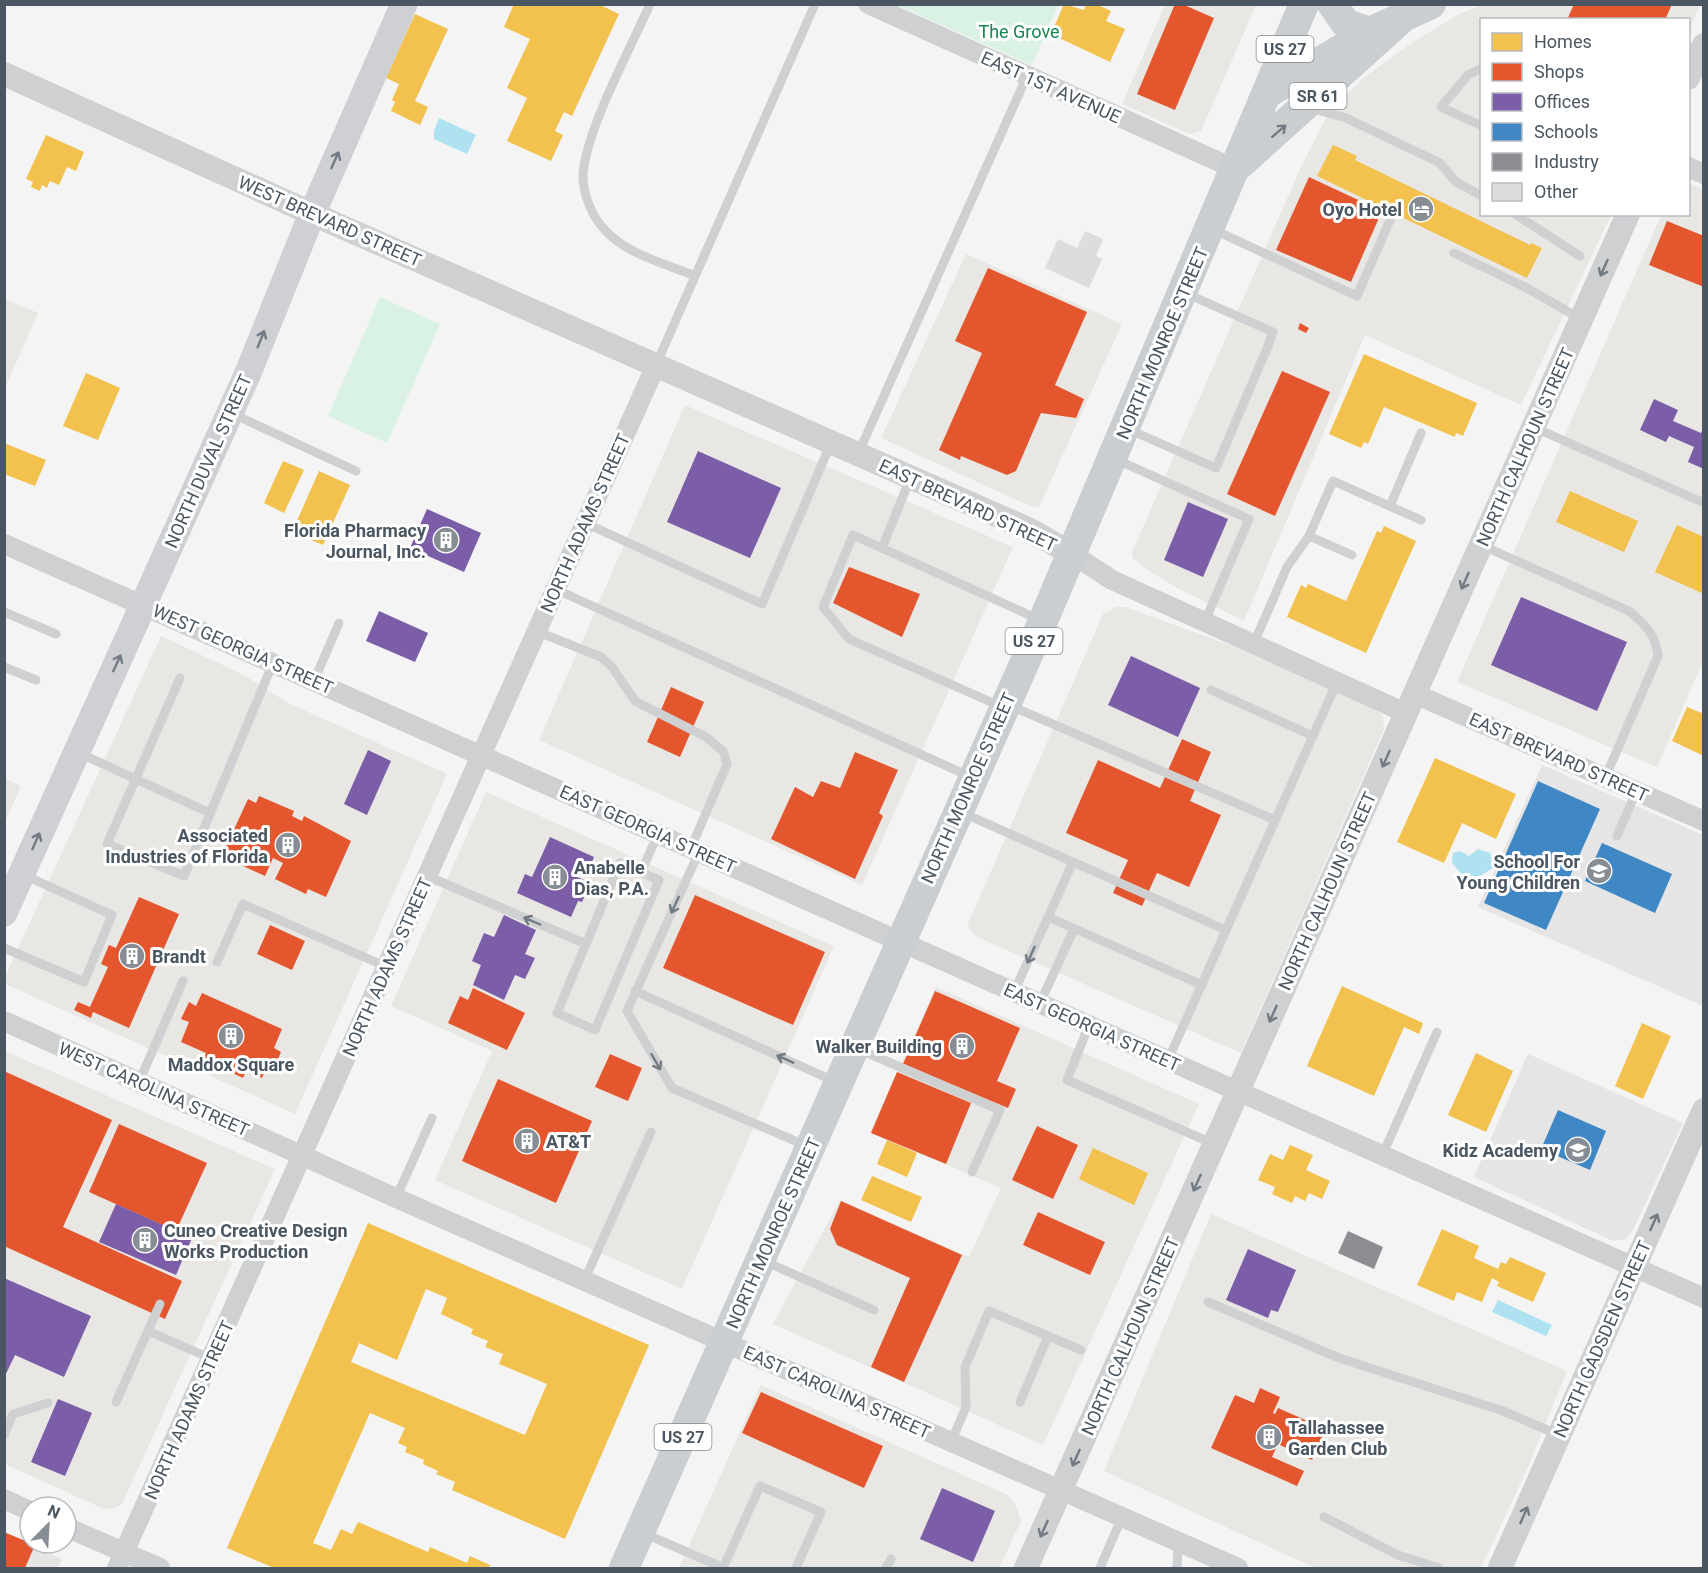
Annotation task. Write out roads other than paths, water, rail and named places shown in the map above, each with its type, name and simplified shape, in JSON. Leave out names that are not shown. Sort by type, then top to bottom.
[{"type":"main road","name":"NORTH DUVAL STREET","points":[[4,914],[75,751],[230,412],[312,214],[404,4]]},
{"type":"main road","name":"NORTH MONROE STREET","points":[[624,1569],[1043,621],[1304,4]]},
{"type":"main road","points":[[1332,4],[1346,24],[1370,32]]},
{"type":"main road","name":"SR 61","points":[[1266,94],[1370,32],[1399,21],[1431,4]]},
{"type":"main road","name":"SR 61","points":[[1235,170],[1399,21]]},
{"type":"street","name":"EAST 1ST AVENUE","points":[[868,4],[1235,170]]},
{"type":"street","points":[[1690,76],[1704,45]]},
{"type":"street","name":"WEST BREVARD STREET","points":[[4,74],[312,214],[656,365]]},
{"type":"street","points":[[1690,167],[1704,174]]},
{"type":"street","name":"NORTH CALHOUN STREET","points":[[1026,1569],[1581,320],[1623,216]]},
{"type":"street","name":"EAST BREVARD STREET","points":[[656,365],[1028,529],[1112,580],[1337,681],[1411,704],[1605,778],[1704,821]]},
{"type":"street","name":"NORTH ADAMS STREET","points":[[121,1561],[656,365]]},
{"type":"street","name":"WEST GEORGIA STREET","points":[[4,544],[481,755]]},
{"type":"street","name":"EAST GEORGIA STREET","points":[[481,755],[1704,1298]]},
{"type":"street","name":"WEST CAROLINA STREET","points":[[4,1021],[303,1156]]},
{"type":"street","name":"NORTH GADSDEN STREET","points":[[1500,1569],[1704,1110]]},
{"type":"street","name":"EAST CAROLINA STREET","points":[[303,1156],[1238,1569]]},
{"type":"street","points":[[4,1499],[18,1505]]},
{"type":"street","points":[[78,1534],[121,1561],[160,1569]]},
{"type":"lane","points":[[650,4],[594,130],[585,161],[583,177],[585,191],[603,230],[615,239],[695,276]]},
{"type":"lane","points":[[656,365],[815,4]]},
{"type":"lane","points":[[1480,69],[1468,75],[1441,107],[1480,125]]},
{"type":"lane","points":[[858,454],[1027,76]]},
{"type":"lane","points":[[1306,107],[1346,118],[1440,163],[1456,182],[1480,195]]},
{"type":"lane","points":[[1518,216],[1580,256]]},
{"type":"lane","points":[[1210,228],[1357,296],[1391,218]]},
{"type":"lane","points":[[1454,253],[1525,287],[1581,320]]},
{"type":"lane","points":[[1126,429],[1216,468],[1274,332],[1183,292]]},
{"type":"lane","points":[[230,412],[248,423],[356,471]]},
{"type":"lane","points":[[1533,427],[1704,504]]},
{"type":"lane","points":[[1390,506],[1421,433]]},
{"type":"lane","points":[[584,523],[762,604],[831,443]]},
{"type":"lane","points":[[1113,458],[1249,519],[1205,621]]},
{"type":"lane","points":[[882,548],[911,477]]},
{"type":"lane","points":[[1254,643],[1287,567],[1309,536],[1333,481],[1421,520]]},
{"type":"lane","points":[[1043,621],[854,535],[823,607],[849,639],[1275,820]]},
{"type":"lane","points":[[1309,536],[1352,555]]},
{"type":"lane","points":[[1481,545],[1629,611],[1646,626],[1657,642],[1658,656],[1605,778]]},
{"type":"lane","points":[[555,589],[973,778]]},
{"type":"lane","points":[[4,612],[56,634]]},
{"type":"lane","points":[[314,681],[339,623]]},
{"type":"lane","points":[[536,631],[601,657],[612,667],[635,701],[706,737],[723,751],[728,764],[695,850],[627,1011],[672,1088],[810,1147]]},
{"type":"lane","points":[[180,678],[107,844],[184,876],[273,663]]},
{"type":"lane","points":[[4,667],[36,680]]},
{"type":"lane","points":[[1168,1060],[1337,681]]},
{"type":"lane","points":[[1211,690],[1313,736]]},
{"type":"lane","points":[[75,751],[210,813]]},
{"type":"lane","points":[[1617,836],[1636,792]]},
{"type":"lane","points":[[958,811],[1226,930]]},
{"type":"lane","points":[[641,872],[658,834]]},
{"type":"lane","points":[[1014,992],[1073,862]]},
{"type":"lane","points":[[620,863],[659,880],[595,1030],[556,1013],[586,944],[620,863]]},
{"type":"lane","points":[[4,948],[84,982],[112,915],[22,874]]},
{"type":"lane","points":[[427,876],[586,944]]},
{"type":"lane","points":[[217,962],[243,904],[387,967]]},
{"type":"lane","points":[[1048,917],[1202,985]]},
{"type":"lane","points":[[1040,1003],[1074,928]]},
{"type":"lane","points":[[139,1082],[183,981]]},
{"type":"lane","points":[[635,991],[838,1083]]},
{"type":"lane","points":[[1089,1025],[1067,1080],[1215,1144]]},
{"type":"lane","points":[[1382,1156],[1437,1032]]},
{"type":"lane","points":[[854,1047],[1000,1110],[972,1172]]},
{"type":"lane","points":[[396,1198],[432,1118]]},
{"type":"lane","points":[[584,1281],[651,1132]]},
{"type":"lane","points":[[761,1260],[874,1310]]},
{"type":"lane","points":[[1208,1302],[1339,1358],[1503,1411],[1559,1435]]},
{"type":"lane","points":[[116,1402],[160,1304]]},
{"type":"lane","points":[[951,1442],[966,1407],[965,1367],[989,1311],[1081,1350]]},
{"type":"lane","points":[[148,1331],[212,1359]]},
{"type":"lane","points":[[1020,1402],[1048,1336]]},
{"type":"lane","points":[[4,1435],[13,1414],[48,1403]]},
{"type":"lane","points":[[641,1532],[724,1568],[760,1486],[821,1512],[796,1569]]},
{"type":"lane","points":[[1100,1569],[1122,1517]]},
{"type":"lane","points":[[1324,1517],[1398,1555],[1439,1569]]},
{"type":"lane","points":[[1177,1569],[1178,1542]]},
{"type":"lane","points":[[886,1569],[891,1559]]},
{"type":"water","points":[[439,118],[476,135],[467,154],[434,139],[434,131]]},
{"type":"water","points":[[1478,849],[1490,853],[1494,863],[1493,868],[1475,879],[1464,877],[1452,863],[1453,853],[1460,851],[1469,856]]},
{"type":"water","points":[[1498,1300],[1552,1325],[1546,1336],[1492,1312]]},
{"type":"place","name":"Oyo Hotel","points":[[1421,209]]},
{"type":"place","name":"Florida Pharmacy Journal, Inc.","points":[[446,540]]},
{"type":"place","name":"Associated Industries of Florida","points":[[288,845]]},
{"type":"place","name":"School For Young Children","points":[[1599,871]]},
{"type":"place","name":"Anabelle Dias, P.A.","points":[[555,877]]},
{"type":"place","name":"Brandt","points":[[132,956]]},
{"type":"place","name":"Maddox Square","points":[[231,1036]]},
{"type":"place","name":"Walker Building","points":[[962,1046]]},
{"type":"place","name":"AT&T","points":[[527,1141]]},
{"type":"place","name":"Kidz Academy","points":[[1578,1150]]},
{"type":"place","name":"Cuneo Creative Design Works Production","points":[[145,1240]]},
{"type":"place","name":"Tallahassee Garden Club","points":[[1269,1437]]},
{"type":"park label","name":"The Grove","points":[[1019,31]]}]
